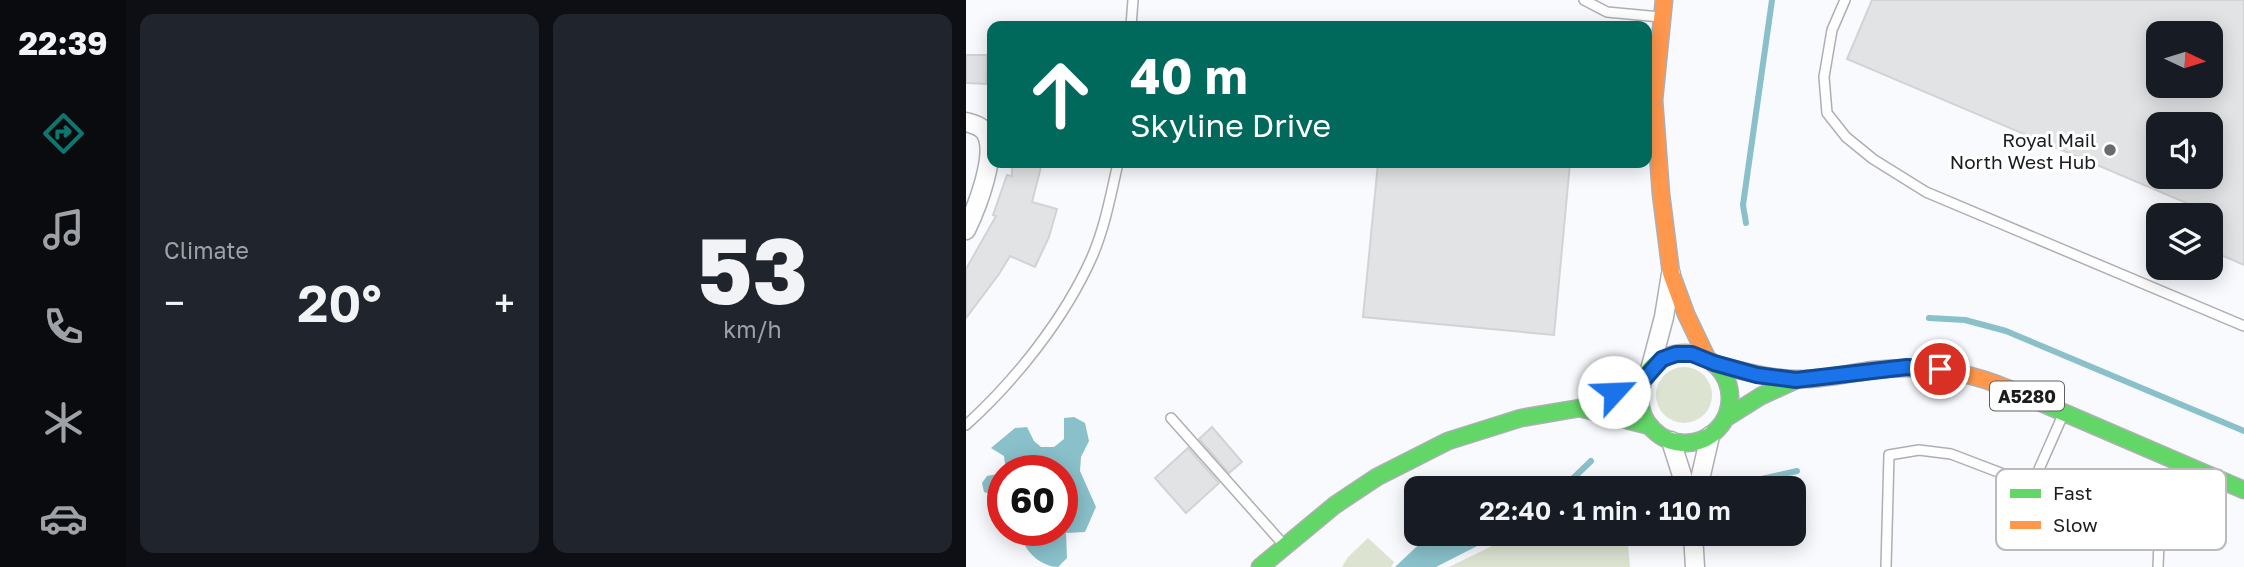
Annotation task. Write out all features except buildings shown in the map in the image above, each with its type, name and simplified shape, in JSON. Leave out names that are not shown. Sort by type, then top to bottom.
[{"type":"main road","points":[[1664,0],[1655,79],[1655,130],[1671,273],[1689,322],[1710,361],[1724,375],[1730,404],[1726,418]]},
{"type":"main road","name":"A5280","points":[[1260,567],[1335,505],[1377,477],[1448,441],[1521,418],[1580,408],[1648,373],[1662,359],[1676,354],[1692,354],[1757,375],[1796,380],[1907,367],[1964,372],[1996,383],[2196,469]]},
{"type":"main road","points":[[1648,373],[1641,389],[1640,402],[1643,415],[1650,426]]},
{"type":"main road","name":"A5280","points":[[1710,436],[1726,418],[1761,396],[1796,380]]},
{"type":"main road","name":"A5280","points":[[1580,408],[1650,426],[1671,441]]},
{"type":"main road","points":[[1671,441],[1684,443],[1710,436]]},
{"type":"main road","name":"A5280","points":[[2226,482],[2244,490]]},
{"type":"street","points":[[966,122],[984,131],[987,141]]},
{"type":"street","points":[[966,230],[980,197],[987,168]]},
{"type":"street","points":[[1648,373],[1664,317],[1671,273]]},
{"type":"street","points":[[1701,476],[1710,436]]},
{"type":"street","points":[[1671,441],[1682,476]]},
{"type":"street","points":[[1694,546],[1695,567]]},
{"type":"lane","points":[[1131,21],[1133,0]]},
{"type":"lane","points":[[1584,0],[1607,12],[1662,18]]},
{"type":"lane","points":[[1845,0],[1832,30],[1824,76],[1827,113],[1846,137],[1873,159],[1926,192],[2244,326]]},
{"type":"lane","points":[[966,425],[992,402],[1028,359],[1063,307],[1091,257],[1109,207],[1117,168]]},
{"type":"lane","points":[[2039,469],[2064,412]]},
{"type":"lane","points":[[1171,418],[1284,545]]},
{"type":"lane","points":[[1886,567],[1889,455],[1919,450],[1951,454],[1996,471]]},
{"type":"green space","points":[[1678,367],[1690,367],[1700,371],[1708,379],[1712,395],[1708,411],[1700,419],[1690,423],[1678,423],[1668,419],[1660,411],[1656,401],[1656,389],[1660,379],[1668,371]]},
{"type":"green space","points":[[1368,538],[1394,562],[1391,567],[1342,567],[1348,557]]},
{"type":"green space","points":[[1492,546],[1628,546],[1630,567],[1449,567]]},
{"type":"water","points":[[1074,417],[1085,423],[1089,441],[1081,457],[1080,471],[1096,507],[1085,532],[1078,532],[1078,455],[1002,455],[991,448],[1015,428],[1027,427],[1034,441],[1041,447],[1054,447],[1064,439],[1064,418]]},
{"type":"water","points":[[987,476],[987,493],[984,492],[982,483]]},
{"type":"water","points":[[1025,546],[1067,546],[1067,558],[1058,567],[1053,567],[1043,563]]},
{"type":"water","points":[[1417,546],[1477,546],[1436,567],[1395,567]]},
{"type":"waterway","points":[[1746,223],[1743,205],[1772,0]]},
{"type":"waterway","points":[[1929,318],[1965,320],[2006,331],[2244,431]]},
{"type":"waterway","points":[[1575,476],[1591,461]]},
{"type":"waterway","points":[[1775,476],[1797,471]]},
{"type":"traffic: fast","points":[[1685,353],[1702,357],[1717,366],[1726,381],[1730,398],[1726,415],[1717,430],[1702,439],[1685,443],[1668,439],[1653,430],[1644,415],[1640,398],[1644,381],[1653,366],[1668,357],[1685,353]]},
{"type":"traffic: fast","points":[[1260,567],[1335,505],[1377,477],[1448,441],[1521,418],[1580,408],[1646,377]]},
{"type":"traffic: fast","points":[[1726,418],[1761,396],[1796,380]]},
{"type":"traffic: fast","points":[[2009,389],[2195,469]]},
{"type":"traffic: fast","points":[[1580,408],[1650,426]]},
{"type":"traffic: fast","points":[[2226,482],[2244,490]]},
{"type":"traffic: slow","points":[[1664,0],[1654,100],[1661,194],[1671,273],[1686,314],[1707,358]]},
{"type":"traffic: slow","points":[[1714,364],[1758,375],[1792,379],[1821,378],[1873,370],[1942,370],[1976,377],[2009,389]]},
{"type":"place","name":"Royal Mail North West Hub","points":[[2110,150]]},
{"type":"route","points":[[1614,392],[1646,377],[1662,359],[1676,354],[1692,354],[1757,375],[1796,380],[1907,367],[1940,369]]}]
